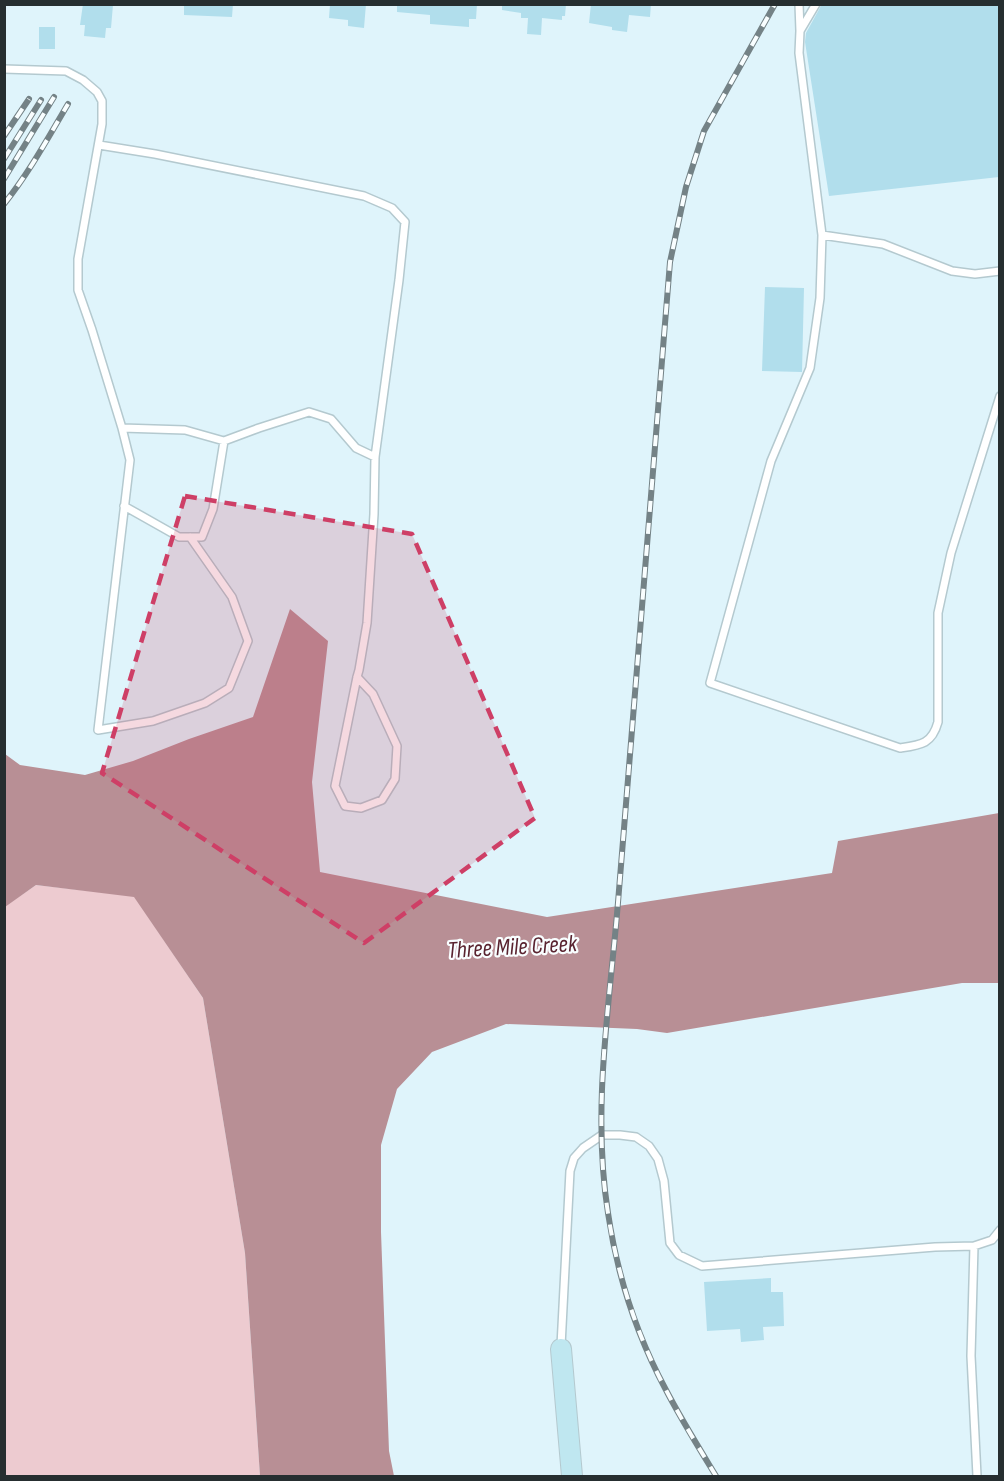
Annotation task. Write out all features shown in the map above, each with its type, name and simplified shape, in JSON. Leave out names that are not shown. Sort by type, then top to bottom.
[{"type":"street","points":[[561,1349],[572,1476]]},
{"type":"lane","points":[[799,4],[799,53],[822,235],[820,298],[810,368],[771,461],[710,683],[900,748],[921,745],[935,734],[939,722],[938,613],[951,553],[999,396]]},
{"type":"lane","points":[[800,31],[816,4]]},
{"type":"lane","points":[[4,69],[66,71],[83,80],[97,92],[102,101],[99,145],[78,259],[78,290],[130,460],[98,730],[153,721],[205,703],[229,688],[248,641],[232,597],[190,537]]},
{"type":"lane","points":[[99,145],[363,196],[392,208],[405,222],[375,457],[367,623],[335,786],[345,806],[362,808],[382,800],[395,779],[397,746],[373,694],[357,677]]},
{"type":"lane","points":[[822,235],[883,244],[952,271],[975,274],[999,271]]},
{"type":"lane","points":[[122,428],[184,430],[224,441],[309,412],[331,419],[356,448],[375,457]]},
{"type":"lane","points":[[124,506],[179,537],[202,537],[213,508],[224,441]]},
{"type":"lane","points":[[561,1349],[570,1171],[574,1158],[583,1148],[602,1135],[636,1137],[649,1146],[658,1159],[664,1181],[670,1243],[679,1255],[702,1266],[974,1246],[996,1240],[999,1230]]},
{"type":"lane","points":[[974,1246],[971,1356],[977,1476]]},
{"type":"highlighted area","points":[[185,496],[412,534],[535,818],[364,943],[102,773]]},
{"type":"shaded area","points":[[36,885],[134,896],[203,998],[245,1253],[260,1476],[5,1476],[4,907]]},
{"type":"water","name":"Three Mile Creek","points":[[290,609],[328,641],[312,782],[320,872],[547,917],[832,873],[838,841],[999,813],[999,983],[962,983],[667,1033],[637,1029],[506,1024],[432,1052],[397,1089],[381,1145],[381,1232],[389,1451],[394,1476],[260,1476],[245,1253],[203,998],[134,897],[36,885],[5,907],[5,754],[20,765],[85,775],[133,761],[253,717]]},
{"type":"building","points":[[83,4],[113,5],[111,28],[106,28],[105,38],[84,36],[85,25],[80,25]]},
{"type":"building","points":[[184,4],[233,4],[232,17],[184,15]]},
{"type":"building","points":[[330,4],[366,4],[364,28],[348,26],[348,20],[329,18]]},
{"type":"building","points":[[397,4],[477,4],[476,19],[469,19],[469,27],[430,24],[430,15],[397,12]]},
{"type":"building","points":[[502,4],[566,4],[565,16],[562,16],[562,20],[542,18],[541,35],[527,34],[528,18],[521,18],[521,13],[502,10]]},
{"type":"building","points":[[591,4],[651,4],[650,17],[629,15],[627,32],[612,30],[612,27],[589,23]]},
{"type":"building","points":[[822,4],[999,4],[999,177],[829,196],[805,42],[806,33]]},
{"type":"building","points":[[39,27],[55,27],[55,49],[39,49]]},
{"type":"building","points":[[765,287],[804,288],[802,372],[762,371]]},
{"type":"building","points":[[771,1278],[771,1292],[783,1292],[784,1326],[763,1327],[764,1340],[741,1342],[740,1329],[707,1331],[704,1282]]},
{"type":"railway","points":[[716,1476],[678,1412],[656,1369],[637,1326],[623,1282],[612,1236],[603,1173],[602,1092],[670,262],[686,187],[704,131],[775,4]]},
{"type":"railway","points":[[4,179],[54,97]]},
{"type":"railway","points":[[4,136],[29,99]]},
{"type":"railway","points":[[4,159],[41,100]]},
{"type":"railway","points":[[4,204],[30,168],[68,104]]}]
